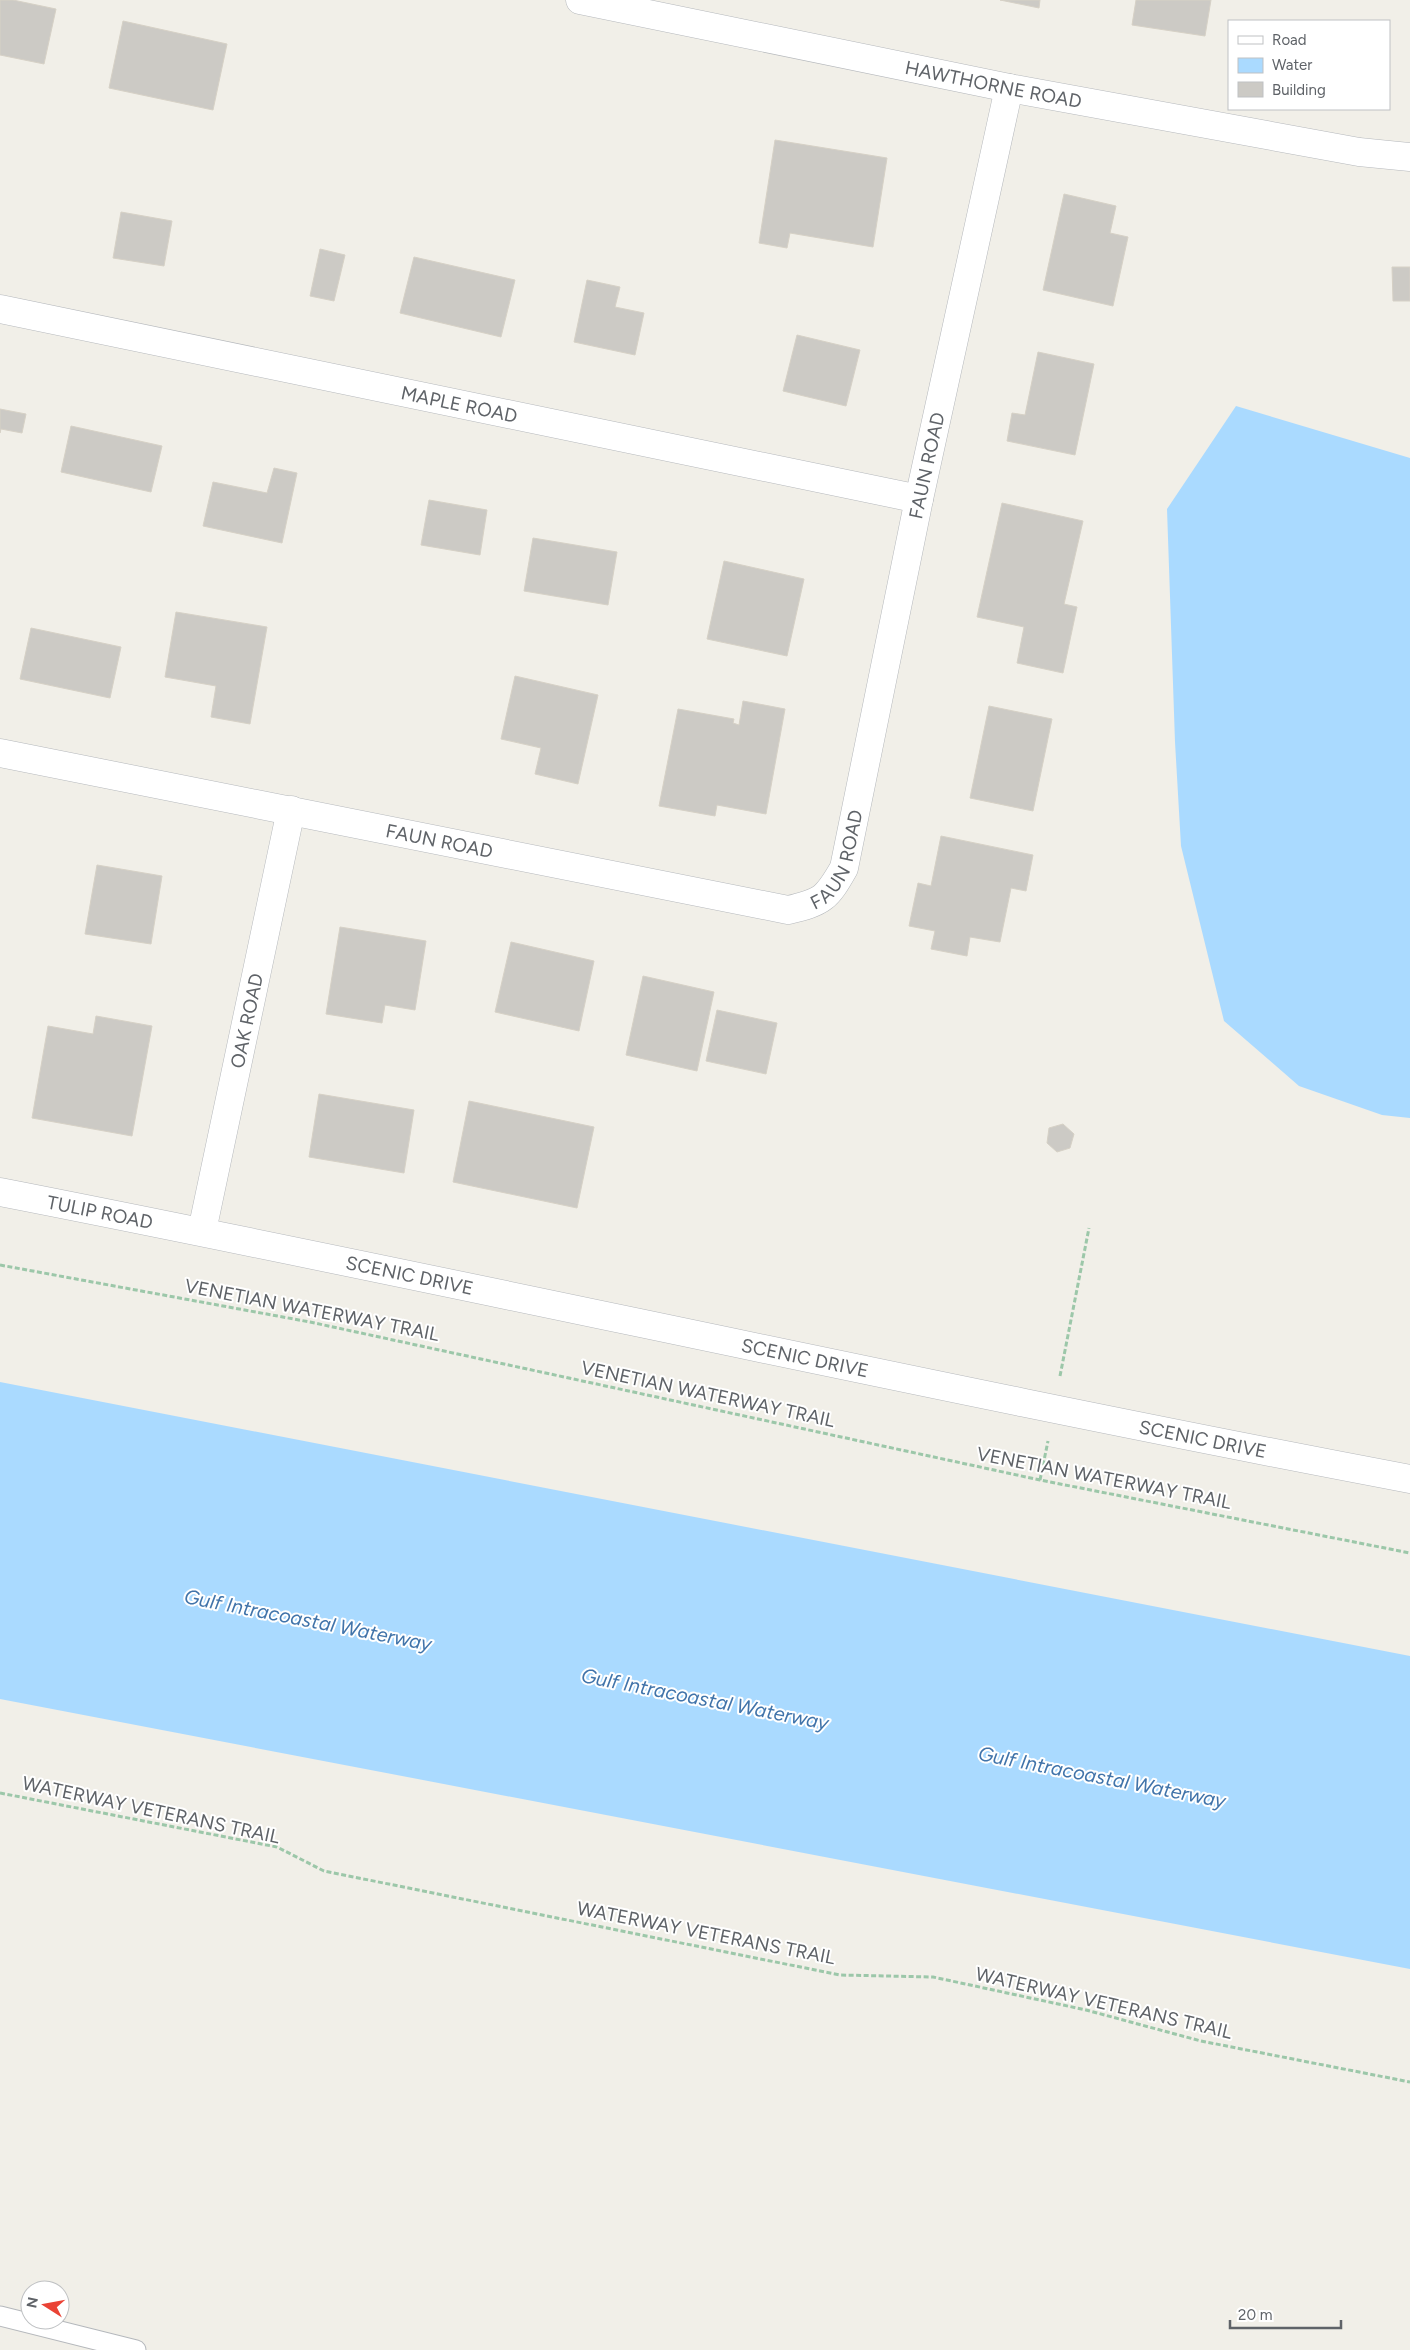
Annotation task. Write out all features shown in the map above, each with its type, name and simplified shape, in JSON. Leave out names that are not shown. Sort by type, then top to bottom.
[{"type":"street","name":"HAWTHORNE ROAD","points":[[580,0],[1009,88],[1359,152],[1410,157]]},
{"type":"street","name":"FAUN ROAD","points":[[0,753],[788,910],[814,904],[830,892],[844,868],[919,499],[1009,88]]},
{"type":"street","name":"MAPLE ROAD","points":[[0,309],[919,499]]},
{"type":"street","name":"OAK ROAD","points":[[202,1231],[290,810]]},
{"type":"street","name":"TULIP ROAD","points":[[0,1192],[202,1231]]},
{"type":"street","name":"SCENIC DRIVE","points":[[202,1231],[1054,1410],[1410,1479]]},
{"type":"lane","points":[[0,2316],[136,2350]]},
{"type":"path","points":[[1040,1480],[1089,1228]]},
{"type":"path","name":"VENETIAN WATERWAY TRAIL","points":[[0,1265],[320,1324],[1040,1480],[1410,1553]]},
{"type":"path","name":"WATERWAY VETERANS TRAIL","points":[[0,1793],[277,1847],[324,1871],[333,1873],[840,1974],[933,1977],[1086,2010],[1201,2041],[1410,2082]]},
{"type":"water","points":[[1236,406],[1410,458],[1410,1118],[1382,1115],[1299,1086],[1224,1021],[1181,846],[1175,742],[1167,509]]},
{"type":"water","name":"Gulf Intracoastal Waterway","points":[[0,1382],[1410,1656],[1410,1969],[0,1699]]},
{"type":"building","points":[[0,0],[13,0],[56,9],[44,64],[0,55]]},
{"type":"building","points":[[1000,0],[1040,0],[1039,8]]},
{"type":"building","points":[[1136,0],[1211,0],[1205,36],[1132,25]]},
{"type":"building","points":[[123,21],[227,44],[213,110],[109,88]]},
{"type":"building","points":[[775,140],[887,158],[873,247],[790,233],[787,248],[759,243]]},
{"type":"building","points":[[1064,194],[1116,206],[1110,233],[1128,237],[1113,306],[1043,290]]},
{"type":"building","points":[[121,212],[172,221],[164,266],[113,258]]},
{"type":"building","points":[[320,249],[345,255],[334,301],[310,296]]},
{"type":"building","points":[[414,257],[515,280],[501,337],[400,313]]},
{"type":"building","points":[[1392,267],[1410,267],[1410,301],[1393,301]]},
{"type":"building","points":[[587,280],[620,287],[615,307],[644,313],[635,355],[574,342]]},
{"type":"building","points":[[797,335],[860,350],[846,406],[783,391]]},
{"type":"building","points":[[1038,352],[1094,364],[1075,455],[1007,441],[1012,413],[1025,415]]},
{"type":"building","points":[[0,409],[26,414],[22,433],[1,429],[0,433]]},
{"type":"building","points":[[71,426],[162,446],[151,492],[61,472]]},
{"type":"building","points":[[274,468],[297,473],[282,543],[203,526],[213,482],[267,493]]},
{"type":"building","points":[[429,500],[487,510],[480,555],[421,545]]},
{"type":"building","points":[[1002,503],[1083,521],[1064,604],[1077,607],[1063,673],[1017,663],[1024,627],[977,617]]},
{"type":"building","points":[[533,538],[617,552],[608,605],[524,591]]},
{"type":"building","points":[[724,561],[804,579],[787,656],[707,639]]},
{"type":"building","points":[[176,612],[267,627],[250,724],[211,717],[216,686],[165,677]]},
{"type":"building","points":[[31,628],[121,647],[110,698],[20,679]]},
{"type":"building","points":[[515,676],[598,695],[578,784],[535,774],[541,748],[501,739]]},
{"type":"building","points":[[743,701],[785,709],[766,814],[717,805],[715,816],[659,806],[678,709],[734,719],[733,723],[739,725]]},
{"type":"building","points":[[989,706],[1052,719],[1033,811],[970,798]]},
{"type":"building","points":[[941,836],[1033,855],[1026,891],[1011,888],[1000,942],[970,937],[967,956],[931,949],[935,931],[909,926],[918,883],[931,886]]},
{"type":"building","points":[[97,865],[162,876],[151,944],[85,934]]},
{"type":"building","points":[[340,927],[426,941],[415,1010],[385,1005],[382,1023],[326,1014]]},
{"type":"building","points":[[511,942],[594,961],[579,1031],[495,1012]]},
{"type":"building","points":[[643,976],[714,992],[697,1071],[626,1055]]},
{"type":"building","points":[[717,1010],[777,1023],[766,1074],[706,1061]]},
{"type":"building","points":[[96,1016],[152,1026],[132,1136],[32,1118],[48,1026],[93,1034]]},
{"type":"building","points":[[319,1094],[414,1110],[404,1173],[309,1157]]},
{"type":"building","points":[[469,1101],[594,1127],[577,1208],[453,1182]]},
{"type":"building","points":[[1063,1124],[1074,1134],[1070,1148],[1057,1152],[1047,1143],[1049,1128]]}]
